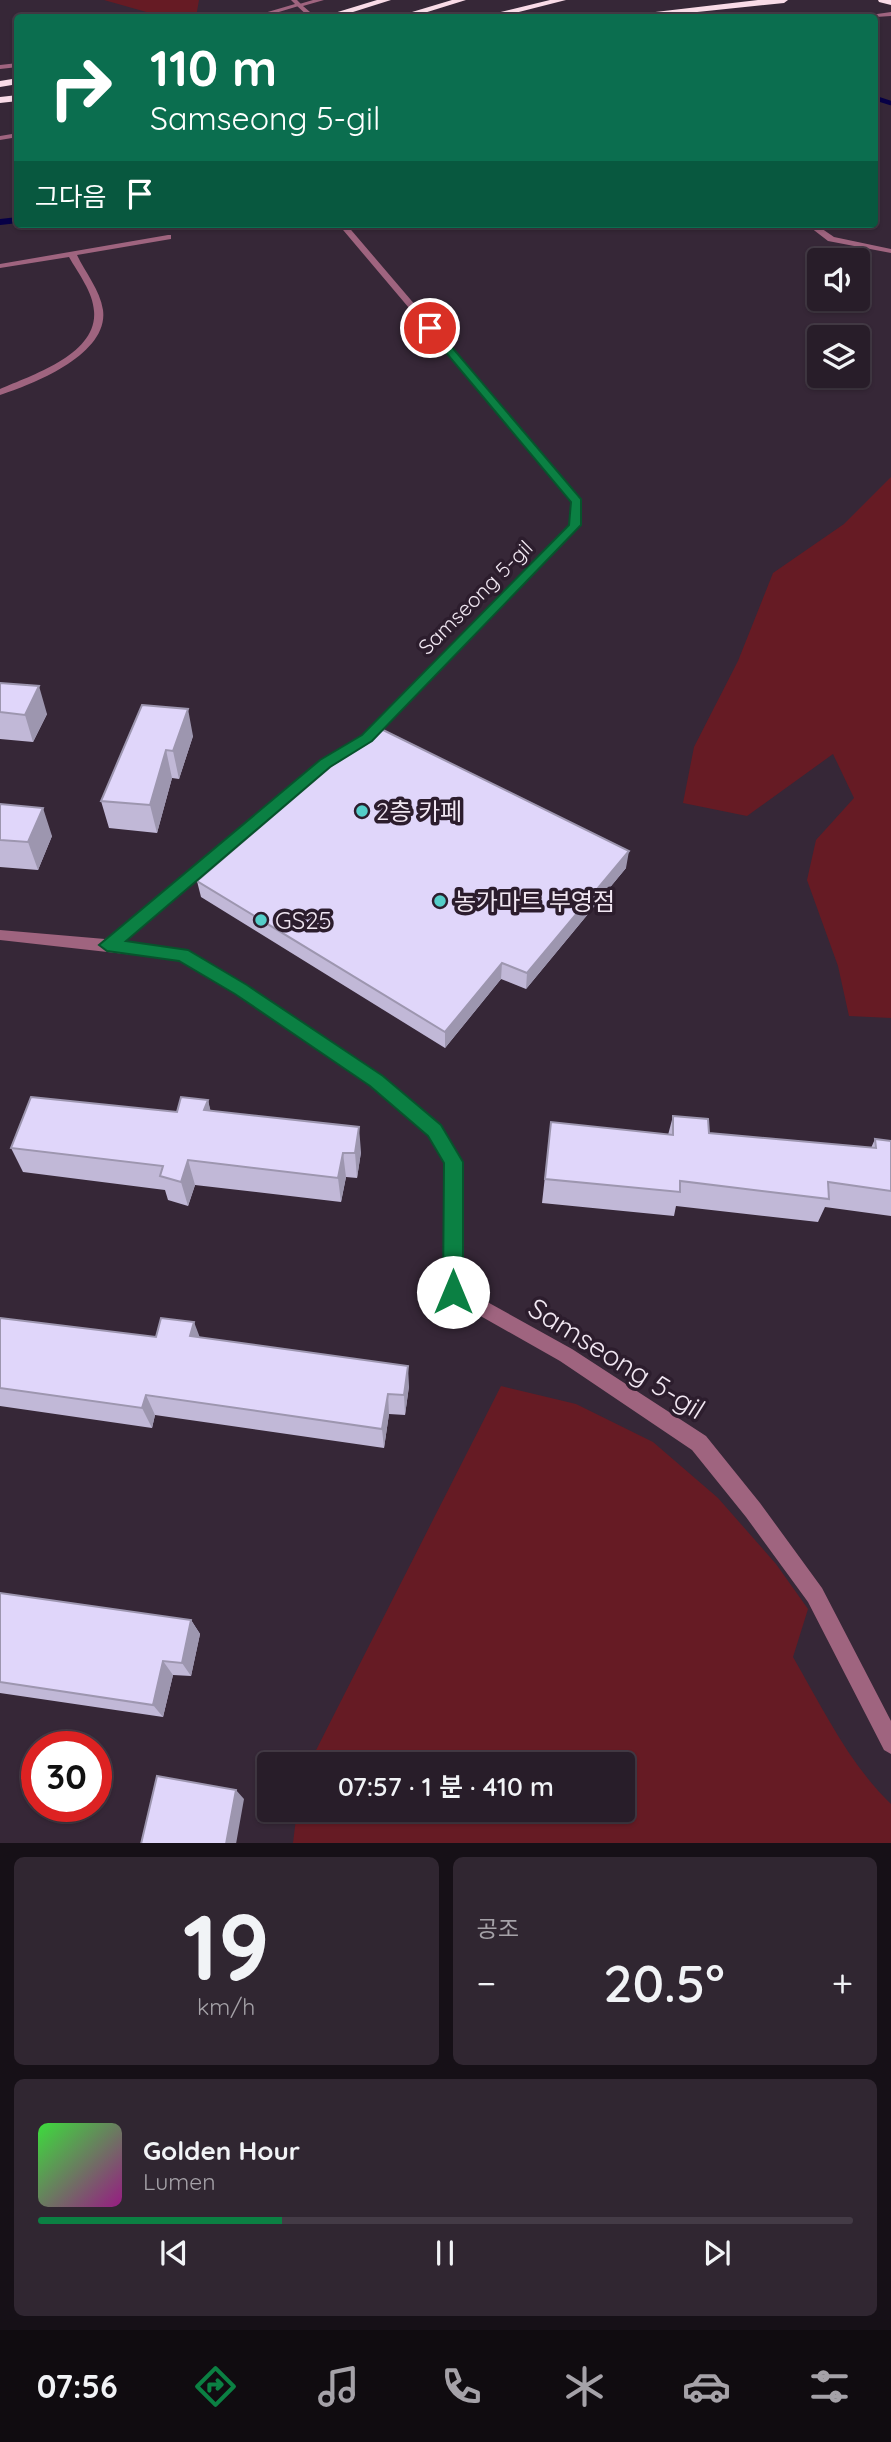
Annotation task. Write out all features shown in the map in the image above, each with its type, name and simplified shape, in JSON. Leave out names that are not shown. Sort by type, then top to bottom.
[{"type":"highway","points":[[336,14],[387,0]]},
{"type":"highway","points":[[411,14],[462,0]]},
{"type":"highway","points":[[498,14],[562,0]]},
{"type":"highway","points":[[647,14],[784,0]]},
{"type":"highway","points":[[882,0],[891,2]]},
{"type":"street","points":[[263,14],[297,3],[321,0]]},
{"type":"street","points":[[297,3],[311,14]]},
{"type":"street","name":"Samseong 5-gil","points":[[107,945],[129,931],[325,764],[367,738],[575,525],[577,502],[345,228]]},
{"type":"street","points":[[816,228],[831,239],[891,251]]},
{"type":"street","points":[[0,266],[168,237]]},
{"type":"street","points":[[0,392],[68,360],[86,345],[99,324],[99,310],[72,254]]},
{"type":"street","name":"Samseong 5-gil","points":[[0,935],[182,955],[241,990],[377,1081],[435,1130],[454,1162],[453,1292],[566,1355],[699,1443],[753,1510],[815,1595],[891,1743]]},
{"type":"shaded area","points":[[104,0],[199,0],[197,14],[153,14]]},
{"type":"shaded area","points":[[891,477],[891,1018],[849,1016],[838,966],[807,880],[816,840],[854,798],[833,754],[747,816],[683,803],[694,747],[738,661],[773,573],[844,524]]},
{"type":"shaded area","points":[[501,1386],[576,1404],[653,1442],[718,1498],[776,1564],[808,1609],[793,1657],[849,1753],[891,1804],[891,1843],[293,1843],[296,1822],[635,1822],[635,1752],[315,1752]]},
{"type":"building","points":[[0,683],[39,686],[25,715],[0,712]]},
{"type":"building","points":[[142,705],[188,709],[173,751],[166,750],[150,805],[101,801]]},
{"type":"building","points":[[377,727],[629,851],[527,973],[502,963],[445,1032],[197,881]]},
{"type":"building","points":[[0,804],[43,808],[28,842],[0,840]]},
{"type":"building","points":[[31,1097],[177,1112],[181,1097],[208,1100],[204,1110],[359,1127],[355,1153],[343,1153],[338,1178],[188,1160],[181,1182],[160,1176],[163,1166],[11,1148]]},
{"type":"building","points":[[673,1116],[708,1119],[709,1133],[876,1148],[875,1139],[891,1141],[891,1191],[828,1182],[829,1199],[680,1181],[680,1192],[545,1179],[551,1122],[673,1135]]},
{"type":"building","points":[[0,1318],[156,1337],[161,1318],[194,1322],[190,1336],[408,1366],[404,1395],[388,1394],[382,1429],[146,1395],[142,1408],[0,1388]]},
{"type":"building","points":[[0,1593],[191,1620],[182,1663],[163,1661],[153,1705],[0,1682]]},
{"type":"building","points":[[157,1776],[236,1790],[226,1843],[141,1843]]},
{"type":"waterway","points":[[878,99],[891,103]]},
{"type":"waterway","points":[[0,222],[14,220]]},
{"type":"place","name":"2층 카페","points":[[362,811]]},
{"type":"place","name":"농가마트 부영점","points":[[440,901]]},
{"type":"place","name":"GS25","points":[[261,920]]},
{"type":"route","points":[[430,328],[577,502],[578,517],[575,525],[367,738],[325,764],[270,808],[129,931],[107,945],[182,955],[241,990],[377,1081],[435,1130],[454,1162],[453,1292]]}]
